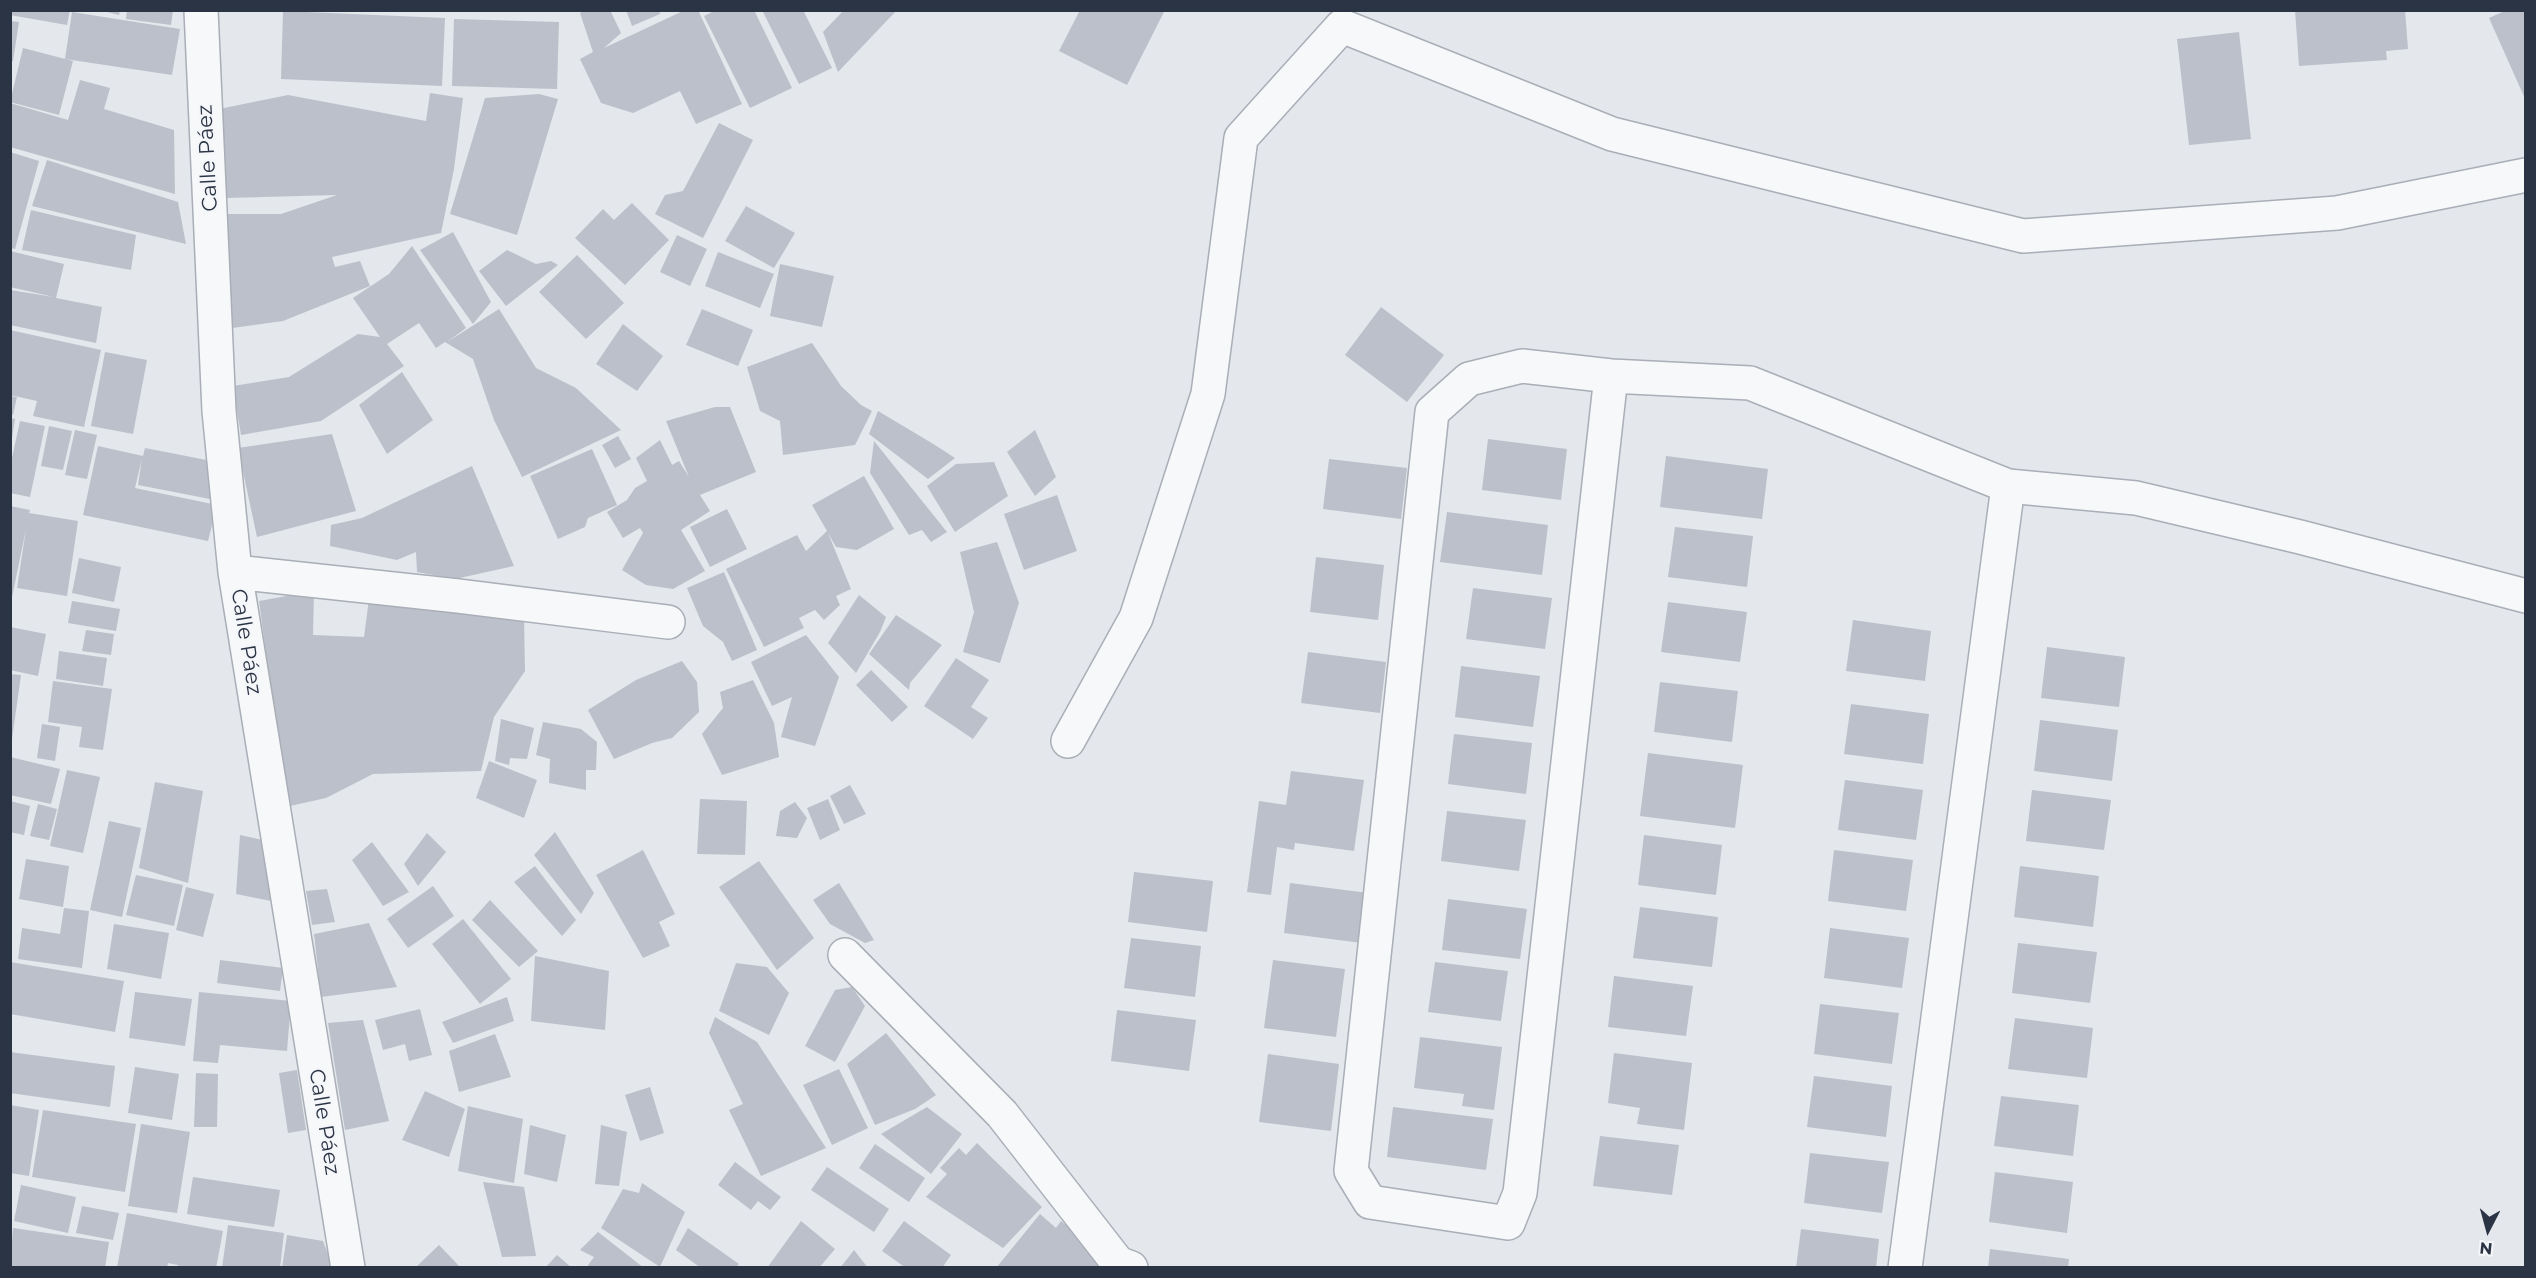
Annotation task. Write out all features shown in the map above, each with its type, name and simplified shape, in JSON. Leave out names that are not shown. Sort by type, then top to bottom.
[{"type":"street","name":"Calle Páez","points":[[201,10],[219,411],[235,572],[348,1268]]},
{"type":"street","points":[[1068,741],[1136,618],[1208,394],[1241,138],[1351,18],[1612,134],[2023,236],[2337,213],[2526,175]]},
{"type":"street","points":[[1611,376],[1520,1193],[1508,1223],[1370,1202],[1351,1171],[1432,412],[1469,379],[1522,366],[1611,376],[1750,383],[2008,486],[2136,498],[2300,537],[2526,596]]},
{"type":"street","points":[[1905,1268],[2008,486]]},
{"type":"street","points":[[235,572],[668,622]]},
{"type":"street","points":[[844,955],[1002,1114],[1118,1263],[1131,1268]]},
{"type":"building","points":[[10,10],[70,10],[67,25],[10,15]]},
{"type":"building","points":[[99,10],[120,10],[119,15]]},
{"type":"building","points":[[127,10],[173,10],[171,25],[126,19]]},
{"type":"building","points":[[585,10],[610,10],[621,33],[604,48],[685,10],[698,10],[742,104],[696,124],[680,91],[633,113],[601,103],[580,59],[593,52],[580,13]]},
{"type":"building","points":[[626,10],[659,10],[660,14],[632,26]]},
{"type":"building","points":[[716,10],[754,10],[792,88],[750,108],[704,16]]},
{"type":"building","points":[[762,10],[803,10],[832,68],[799,84]]},
{"type":"building","points":[[844,10],[897,10],[838,72],[823,32]]},
{"type":"building","points":[[1080,10],[1165,10],[1127,85],[1059,51]]},
{"type":"building","points":[[2295,10],[2405,10],[2408,49],[2386,51],[2387,60],[2299,66]]},
{"type":"building","points":[[2507,10],[2526,10],[2526,101],[2489,18]]},
{"type":"building","points":[[283,11],[445,18],[442,86],[281,79]]},
{"type":"building","points":[[72,12],[180,29],[172,75],[65,59]]},
{"type":"building","points":[[454,19],[559,22],[557,89],[452,86]]},
{"type":"building","points":[[10,21],[19,22],[13,61],[10,61]]},
{"type":"building","points":[[2239,32],[2251,139],[2189,145],[2177,39]]},
{"type":"building","points":[[23,48],[73,61],[59,115],[10,102]]},
{"type":"building","points":[[80,80],[110,88],[104,109],[174,130],[175,194],[10,147],[10,103],[68,120]]},
{"type":"building","points":[[430,93],[463,98],[454,169],[441,233],[332,257],[335,267],[360,261],[370,286],[283,321],[225,329],[219,214],[281,214],[337,195],[226,198],[214,110],[288,95],[426,121]]},
{"type":"building","points":[[539,94],[558,99],[517,235],[450,214],[485,98]]},
{"type":"building","points":[[719,123],[753,140],[703,238],[655,214],[665,195],[683,191]]},
{"type":"building","points":[[10,152],[39,161],[15,249],[10,248]]},
{"type":"building","points":[[47,160],[178,202],[186,244],[32,206]]},
{"type":"building","points":[[632,203],[669,240],[625,285],[575,238],[603,209],[614,220]]},
{"type":"building","points":[[746,206],[795,233],[774,268],[725,241]]},
{"type":"building","points":[[31,210],[136,235],[131,270],[22,250]]},
{"type":"building","points":[[453,232],[491,302],[473,324],[420,250]]},
{"type":"building","points":[[677,235],[707,249],[690,286],[660,272]]},
{"type":"building","points":[[412,246],[466,328],[447,342],[499,309],[536,368],[576,388],[621,430],[522,477],[494,420],[473,359],[445,342],[436,348],[419,323],[387,344],[404,366],[321,421],[241,435],[233,386],[289,377],[358,334],[380,337],[353,298],[389,274]]},
{"type":"building","points":[[507,250],[536,264],[551,261],[558,265],[506,306],[479,271]]},
{"type":"building","points":[[10,251],[64,264],[56,298],[102,307],[96,343],[10,325],[10,290],[54,297],[10,287]]},
{"type":"building","points":[[718,252],[774,274],[760,308],[705,286]]},
{"type":"building","points":[[577,255],[624,303],[586,339],[539,292]]},
{"type":"building","points":[[780,264],[834,276],[822,327],[770,316]]},
{"type":"building","points":[[1381,307],[1444,355],[1407,402],[1345,355]]},
{"type":"building","points":[[702,309],[753,330],[738,366],[686,345]]},
{"type":"building","points":[[623,324],[663,356],[637,391],[596,364]]},
{"type":"building","points":[[10,330],[101,350],[84,427],[33,416],[37,401],[10,395]]},
{"type":"building","points":[[812,343],[841,386],[861,405],[872,411],[855,445],[783,455],[780,421],[760,411],[747,367]]},
{"type":"building","points":[[105,352],[147,360],[133,434],[91,426]]},
{"type":"building","points":[[402,372],[433,420],[387,454],[359,405]]},
{"type":"building","points":[[10,396],[17,397],[13,415],[10,414]]},
{"type":"building","points":[[715,407],[730,407],[756,472],[700,495],[710,511],[681,530],[705,571],[673,589],[646,585],[622,570],[643,533],[640,528],[623,538],[607,512],[627,500],[635,488],[647,481],[636,458],[660,440],[672,465],[679,461],[689,477],[666,421]]},
{"type":"building","points":[[878,411],[955,458],[928,479],[869,434]]},
{"type":"building","points":[[10,418],[15,419],[12,438],[10,438]]},
{"type":"building","points":[[20,421],[45,426],[30,497],[10,493],[10,467]]},
{"type":"building","points":[[49,426],[72,431],[63,470],[41,466]]},
{"type":"building","points":[[75,430],[97,435],[87,479],[65,475]]},
{"type":"building","points":[[1035,430],[1056,477],[1035,496],[1007,452]]},
{"type":"building","points":[[332,434],[356,511],[257,537],[238,448]]},
{"type":"building","points":[[618,436],[631,459],[615,468],[602,445]]},
{"type":"building","points":[[1488,439],[1567,449],[1561,500],[1482,490]]},
{"type":"building","points":[[874,441],[947,532],[931,542],[922,530],[909,535],[870,473]]},
{"type":"building","points":[[98,446],[143,456],[145,448],[222,463],[215,500],[138,485],[142,458],[135,488],[217,505],[208,541],[83,515]]},
{"type":"building","points":[[592,449],[617,505],[588,518],[585,527],[558,539],[530,476]]},
{"type":"building","points":[[1666,456],[1768,469],[1762,519],[1660,507]]},
{"type":"building","points":[[1329,459],[1407,468],[1401,519],[1323,509]]},
{"type":"building","points":[[994,462],[1008,496],[955,532],[927,486],[956,464]]},
{"type":"building","points":[[472,466],[514,566],[455,579],[417,572],[416,552],[397,560],[330,546],[331,525],[362,518]]},
{"type":"building","points":[[864,476],[894,529],[857,550],[836,547],[828,533],[851,589],[836,596],[840,605],[824,620],[815,610],[799,618],[804,628],[764,647],[726,569],[797,535],[806,551],[827,531],[812,505]]},
{"type":"building","points":[[1057,495],[1077,551],[1024,570],[1004,514]]},
{"type":"building","points":[[10,506],[30,510],[29,513],[78,521],[67,596],[17,588],[26,529],[10,607]]},
{"type":"building","points":[[727,509],[747,549],[710,567],[690,527]]},
{"type":"building","points":[[1447,512],[1548,525],[1542,575],[1440,562]]},
{"type":"building","points":[[1675,527],[1753,536],[1747,587],[1668,577]]},
{"type":"building","points":[[997,542],[1019,603],[1000,663],[963,652],[974,612],[960,552]]},
{"type":"building","points":[[1316,557],[1384,565],[1378,620],[1310,612]]},
{"type":"building","points":[[79,558],[121,567],[114,602],[72,593]]},
{"type":"building","points":[[724,572],[757,650],[732,661],[723,642],[703,626],[687,588]]},
{"type":"building","points":[[1473,588],[1552,598],[1545,649],[1466,639]]},
{"type":"building","points":[[314,591],[313,635],[364,637],[369,599],[415,608],[415,601],[524,617],[525,671],[494,717],[481,771],[373,774],[326,798],[290,806],[276,728],[259,601]]},
{"type":"building","points":[[859,595],[886,617],[856,673],[828,643]]},
{"type":"building","points":[[72,601],[120,609],[116,631],[68,623]]},
{"type":"building","points":[[1668,602],[1747,612],[1740,662],[1661,652]]},
{"type":"building","points":[[896,615],[942,645],[910,683],[909,690],[869,654]]},
{"type":"building","points":[[1853,620],[1931,631],[1925,681],[1846,671]]},
{"type":"building","points":[[10,627],[46,634],[38,676],[10,670]]},
{"type":"building","points":[[86,630],[114,634],[111,655],[82,651]]},
{"type":"building","points":[[806,635],[839,677],[815,746],[781,737],[792,697],[772,706],[751,662]]},
{"type":"building","points":[[2047,647],[2125,657],[2119,707],[2041,698]]},
{"type":"building","points":[[59,651],[107,658],[103,686],[56,679]]},
{"type":"building","points":[[1308,652],[1386,662],[1380,713],[1301,703]]},
{"type":"building","points":[[956,658],[989,680],[971,707],[988,718],[973,739],[924,706]]},
{"type":"building","points":[[682,661],[697,682],[699,712],[672,738],[652,743],[614,759],[588,710],[636,680]]},
{"type":"building","points":[[1461,666],[1540,676],[1533,727],[1455,717]]},
{"type":"building","points":[[871,670],[908,707],[892,722],[856,685]]},
{"type":"building","points":[[10,674],[21,675],[12,739],[10,738]]},
{"type":"building","points":[[753,680],[774,723],[779,757],[722,775],[702,734],[723,708],[720,692]]},
{"type":"building","points":[[53,681],[112,689],[103,750],[79,747],[82,727],[48,722]]},
{"type":"building","points":[[1660,682],[1738,691],[1732,742],[1654,732]]},
{"type":"building","points":[[1851,704],[1929,714],[1923,764],[1844,754]]},
{"type":"building","points":[[501,719],[534,728],[527,759],[510,758],[509,765],[495,761]]},
{"type":"building","points":[[2040,720],[2118,730],[2112,781],[2034,771]]},
{"type":"building","points":[[543,722],[581,729],[597,742],[596,770],[586,770],[586,790],[549,783],[550,759],[536,755]]},
{"type":"building","points":[[42,724],[60,727],[55,761],[37,758]]},
{"type":"building","points":[[1454,734],[1532,743],[1526,794],[1448,784]]},
{"type":"building","points":[[1648,753],[1743,765],[1735,828],[1640,816]]},
{"type":"building","points":[[10,757],[60,769],[51,804],[10,795]]},
{"type":"building","points":[[489,761],[537,780],[524,818],[476,798]]},
{"type":"building","points":[[67,770],[100,777],[83,853],[50,846]]},
{"type":"building","points":[[1291,771],[1364,780],[1354,851],[1295,843],[1294,850],[1277,847],[1271,895],[1247,892],[1259,801],[1286,805]]},
{"type":"building","points":[[1845,780],[1923,790],[1916,840],[1838,830]]},
{"type":"building","points":[[155,782],[203,791],[188,883],[139,868]]},
{"type":"building","points":[[850,785],[866,814],[844,824],[830,796]]},
{"type":"building","points":[[2032,790],[2111,800],[2104,850],[2026,841]]},
{"type":"building","points":[[700,799],[747,801],[745,855],[697,854]]},
{"type":"building","points":[[828,799],[840,830],[820,840],[807,808]]},
{"type":"building","points":[[10,801],[30,806],[24,835],[10,832]]},
{"type":"building","points":[[795,802],[807,818],[797,838],[776,836],[780,811]]},
{"type":"building","points":[[38,804],[57,809],[49,840],[30,836]]},
{"type":"building","points":[[1447,811],[1526,820],[1519,871],[1441,861]]},
{"type":"building","points":[[109,821],[141,828],[122,917],[90,910]]},
{"type":"building","points":[[555,832],[594,893],[581,914],[534,855]]},
{"type":"building","points":[[427,833],[446,852],[418,886],[404,864]]},
{"type":"building","points":[[240,835],[272,842],[281,903],[236,894]]},
{"type":"building","points":[[1644,835],[1722,845],[1716,895],[1638,885]]},
{"type":"building","points":[[372,842],[409,892],[383,906],[352,860]]},
{"type":"building","points":[[643,850],[675,914],[659,922],[670,946],[643,958],[596,875]]},
{"type":"building","points":[[1834,850],[1913,860],[1906,911],[1828,901]]},
{"type":"building","points":[[26,859],[69,866],[63,907],[19,899]]},
{"type":"building","points":[[759,861],[814,938],[777,970],[719,887]]},
{"type":"building","points":[[535,866],[576,920],[562,936],[514,882]]},
{"type":"building","points":[[2020,866],[2099,876],[2093,927],[2014,917]]},
{"type":"building","points":[[1134,872],[1213,881],[1207,932],[1128,922]]},
{"type":"building","points":[[136,875],[183,885],[174,926],[126,915]]},
{"type":"building","points":[[839,883],[874,940],[865,943],[830,924],[813,900]]},
{"type":"building","points":[[1290,883],[1368,893],[1362,943],[1284,933]]},
{"type":"building","points":[[433,886],[454,916],[408,948],[387,919]]},
{"type":"building","points":[[186,887],[214,894],[203,937],[176,930]]},
{"type":"building","points":[[327,889],[335,922],[312,925],[306,891]]},
{"type":"building","points":[[1448,899],[1527,909],[1520,959],[1442,950]]},
{"type":"building","points":[[490,900],[538,951],[519,967],[472,920]]},
{"type":"building","points":[[1640,907],[1718,917],[1712,967],[1633,958]]},
{"type":"building","points":[[64,908],[89,911],[82,968],[18,959],[22,928],[60,934]]},
{"type":"building","points":[[463,919],[511,979],[480,1004],[432,944]]},
{"type":"building","points":[[369,923],[397,987],[321,997],[314,934]]},
{"type":"building","points":[[114,924],[169,933],[161,979],[107,969]]},
{"type":"building","points":[[1830,928],[1909,938],[1902,988],[1824,978]]},
{"type":"building","points":[[1131,938],[1201,946],[1195,997],[1124,988]]},
{"type":"building","points":[[2018,943],[2097,952],[2090,1003],[2012,993]]},
{"type":"building","points":[[535,956],[609,971],[605,1030],[531,1021]]},
{"type":"building","points":[[220,960],[283,968],[280,991],[217,983]]},
{"type":"building","points":[[1273,960],[1345,969],[1336,1037],[1264,1028]]},
{"type":"building","points":[[10,962],[124,981],[115,1032],[10,1014]]},
{"type":"building","points":[[1435,962],[1508,971],[1501,1021],[1428,1012]]},
{"type":"building","points":[[736,963],[767,967],[789,993],[769,1035],[719,1011]]},
{"type":"building","points":[[1614,976],[1693,986],[1686,1036],[1608,1027]]},
{"type":"building","points":[[852,987],[865,1006],[835,1062],[805,1046],[835,990]]},
{"type":"building","points":[[135,992],[192,999],[185,1046],[129,1038]]},
{"type":"building","points":[[199,992],[291,1001],[287,1051],[220,1045],[218,1063],[193,1061]]},
{"type":"building","points":[[507,997],[514,1021],[453,1043],[442,1022]]},
{"type":"building","points":[[1820,1004],[1899,1013],[1892,1064],[1814,1054]]},
{"type":"building","points":[[420,1009],[432,1055],[409,1061],[405,1044],[383,1050],[375,1020]]},
{"type":"building","points":[[1117,1010],[1196,1020],[1189,1071],[1111,1061]]},
{"type":"building","points":[[715,1017],[757,1042],[826,1148],[761,1176],[729,1110],[743,1104],[709,1033]]},
{"type":"building","points":[[2015,1018],[2093,1028],[2087,1078],[2008,1069]]},
{"type":"building","points":[[363,1020],[389,1121],[345,1130],[328,1023]]},
{"type":"building","points":[[886,1033],[936,1095],[915,1109],[875,1125],[847,1064]]},
{"type":"building","points":[[495,1034],[511,1077],[459,1092],[449,1051]]},
{"type":"building","points":[[1420,1037],[1502,1047],[1494,1110],[1462,1106],[1464,1094],[1414,1088]]},
{"type":"building","points":[[10,1052],[115,1066],[110,1107],[10,1093]]},
{"type":"building","points":[[1614,1053],[1692,1063],[1684,1130],[1637,1124],[1640,1108],[1608,1103]]},
{"type":"building","points":[[1268,1054],[1339,1064],[1331,1131],[1259,1122]]},
{"type":"building","points":[[135,1067],[179,1074],[172,1120],[128,1113]]},
{"type":"building","points":[[839,1069],[868,1128],[832,1145],[803,1085]]},
{"type":"building","points":[[297,1070],[306,1130],[288,1133],[279,1073]]},
{"type":"building","points":[[196,1073],[218,1074],[217,1127],[194,1127]]},
{"type":"building","points":[[1814,1076],[1892,1086],[1886,1137],[1807,1127]]},
{"type":"building","points":[[650,1087],[664,1133],[640,1141],[625,1095]]},
{"type":"building","points":[[425,1091],[465,1109],[449,1157],[402,1140]]},
{"type":"building","points":[[2001,1096],[2079,1105],[2073,1156],[1994,1146]]},
{"type":"building","points":[[10,1105],[39,1110],[29,1176],[10,1173]]},
{"type":"building","points":[[468,1106],[523,1119],[514,1183],[458,1171]]},
{"type":"building","points":[[927,1107],[962,1134],[931,1174],[881,1134]]},
{"type":"building","points":[[1393,1107],[1493,1119],[1486,1170],[1387,1157]]},
{"type":"building","points":[[43,1110],[136,1124],[125,1192],[32,1177]]},
{"type":"building","points":[[141,1124],[190,1132],[177,1213],[128,1206]]},
{"type":"building","points":[[530,1125],[566,1135],[557,1182],[524,1174]]},
{"type":"building","points":[[601,1125],[627,1132],[619,1186],[595,1184]]},
{"type":"building","points":[[1600,1136],[1679,1145],[1672,1195],[1593,1186]]},
{"type":"building","points":[[977,1143],[1042,1207],[1003,1248],[926,1197],[947,1174],[940,1168],[959,1148],[966,1155]]},
{"type":"building","points":[[875,1144],[925,1178],[909,1202],[859,1168]]},
{"type":"building","points":[[1810,1153],[1889,1162],[1882,1213],[1804,1203]]},
{"type":"building","points":[[735,1162],[781,1197],[770,1210],[758,1201],[751,1210],[718,1185]]},
{"type":"building","points":[[827,1167],[889,1209],[874,1232],[811,1190]]},
{"type":"building","points":[[1995,1172],[2073,1182],[2067,1233],[1989,1222]]},
{"type":"building","points":[[193,1177],[280,1190],[274,1227],[187,1214]]},
{"type":"building","points":[[483,1182],[524,1187],[536,1256],[502,1257]]},
{"type":"building","points":[[642,1183],[685,1212],[660,1267],[601,1228],[623,1189],[639,1193]]},
{"type":"building","points":[[21,1185],[76,1197],[68,1233],[14,1221]]},
{"type":"building","points":[[82,1206],[119,1213],[113,1240],[76,1233]]},
{"type":"building","points":[[127,1213],[223,1231],[216,1268],[177,1268],[178,1265],[168,1263],[167,1268],[117,1268]]},
{"type":"building","points":[[1040,1214],[1056,1228],[1061,1221],[1099,1251],[1105,1268],[996,1268]]},
{"type":"building","points":[[801,1221],[835,1249],[819,1268],[767,1268]]},
{"type":"building","points":[[904,1221],[951,1255],[942,1268],[906,1268],[882,1251]]},
{"type":"building","points":[[228,1225],[284,1233],[280,1268],[222,1268]]},
{"type":"building","points":[[13,1228],[109,1242],[105,1268],[10,1268]]},
{"type":"building","points":[[688,1228],[739,1264],[736,1268],[701,1268],[676,1250]]},
{"type":"building","points":[[1801,1229],[1879,1239],[1876,1268],[1796,1268]]},
{"type":"building","points":[[598,1232],[644,1268],[586,1268],[594,1257],[580,1250]]},
{"type":"building","points":[[287,1235],[323,1241],[333,1268],[282,1268]]},
{"type":"building","points":[[439,1245],[461,1268],[415,1268]]},
{"type":"building","points":[[1990,1249],[2069,1259],[2068,1268],[1988,1268]]},
{"type":"building","points":[[854,1250],[868,1268],[840,1268]]},
{"type":"building","points":[[557,1255],[572,1268],[545,1268]]}]
